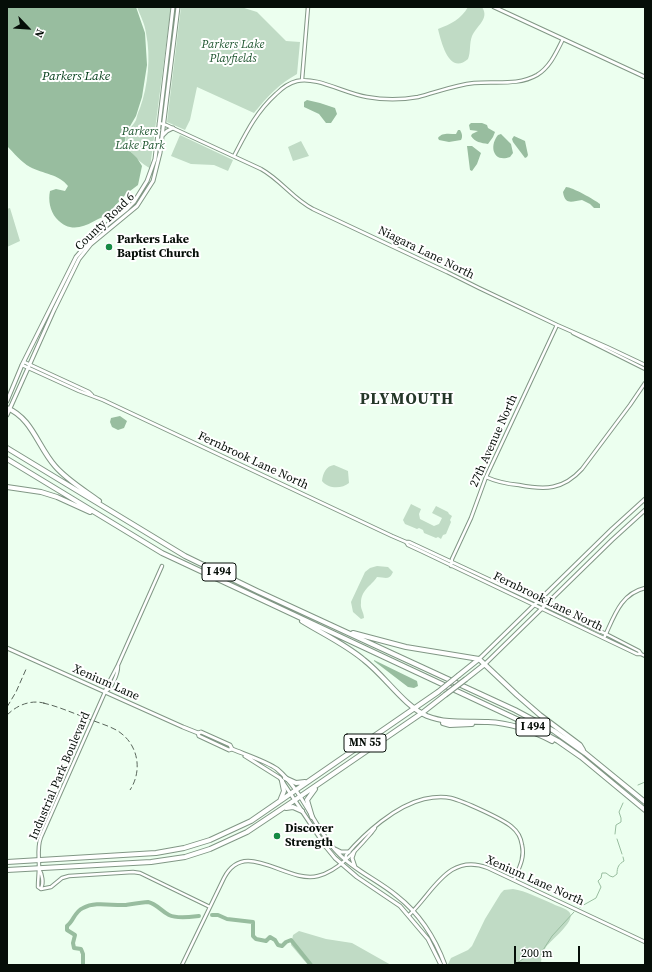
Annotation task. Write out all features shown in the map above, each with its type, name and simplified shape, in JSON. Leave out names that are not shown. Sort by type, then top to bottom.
[{"type":"highway","points":[[8,408],[25,419],[42,448],[55,466],[66,477],[111,511]]},
{"type":"highway","name":"I 494","points":[[7,448],[185,556],[554,731],[585,753],[645,802]]},
{"type":"highway","name":"I 494","points":[[7,458],[162,553],[523,722],[558,741],[601,773],[645,810]]},
{"type":"highway","points":[[7,487],[42,492],[57,497],[110,522]]},
{"type":"highway","points":[[284,611],[342,644],[364,660],[414,709],[439,720],[449,722],[487,722],[512,725],[531,731],[552,741],[601,773]]},
{"type":"highway","points":[[332,626],[406,648],[479,659],[517,695],[580,745],[585,753]]},
{"type":"highway","name":"MN 55","points":[[7,862],[156,854],[184,848],[210,840],[236,829],[249,822],[414,709],[479,659]]},
{"type":"highway","name":"MN 55","points":[[7,870],[151,862],[185,857],[210,849],[237,837],[318,785],[422,713],[485,664]]},
{"type":"highway","points":[[280,801],[284,791],[284,780],[296,783],[307,782]]},
{"type":"highway","points":[[312,817],[307,800],[318,785]]},
{"type":"highway","points":[[283,808],[293,807],[302,812]]},
{"type":"main road","name":"County Road 6","points":[[7,401],[23,363],[76,257],[97,233],[128,209],[143,188],[151,171],[155,159],[173,7]]},
{"type":"main road","name":"County Road 6","points":[[7,415],[8,408],[72,273],[84,252],[91,244],[137,206],[153,181],[158,165],[164,124],[178,7]]},
{"type":"main road","points":[[494,7],[645,77]]},
{"type":"main road","points":[[162,136],[173,128]]},
{"type":"main road","name":"MN 55","points":[[479,659],[612,529],[645,500]]},
{"type":"main road","name":"MN 55","points":[[485,664],[645,510]]},
{"type":"main road","name":"Xenium Lane","points":[[7,648],[198,733],[199,736],[229,750],[276,768],[302,812],[326,847],[340,864],[400,906],[428,939],[441,965]]},
{"type":"main road","name":"Xenium Lane","points":[[284,780],[295,790],[334,848],[345,860],[356,869],[397,895],[414,911],[429,930],[446,965]]},
{"type":"main road","points":[[334,848],[341,852],[349,852]]},
{"type":"main road","points":[[354,852],[352,858],[356,869]]},
{"type":"street","points":[[302,80],[308,7]]},
{"type":"street","points":[[159,123],[234,156],[246,131],[264,106],[287,85],[302,80],[317,82],[355,95],[385,100],[417,97],[474,83],[518,82],[537,75],[547,67],[555,56],[562,39]]},
{"type":"street","name":"Niagara Lane North","points":[[234,156],[266,172],[296,199],[311,208],[557,325],[606,351],[645,369]]},
{"type":"street","name":"27th Avenue North","points":[[452,566],[452,562],[471,518],[486,477],[557,325]]},
{"type":"street","name":"Niagara Lane North","points":[[563,328],[645,365]]},
{"type":"street","name":"Fernbrook Lane North","points":[[23,363],[29,364],[89,392],[92,396]]},
{"type":"street","name":"Fernbrook Lane North","points":[[23,363],[28,368],[546,605],[639,650],[641,654]]},
{"type":"street","points":[[486,477],[502,483],[541,488],[554,487],[566,482],[582,469],[645,383]]},
{"type":"street","name":"Fernbrook Lane North","points":[[406,542],[408,545],[542,609],[637,654],[645,656]]},
{"type":"street","name":"Industrial Park Boulevard","points":[[162,566],[118,665],[106,688],[106,692],[41,837],[38,848],[39,869],[42,873],[41,889],[51,887],[62,878],[69,876],[134,872],[210,907]]},
{"type":"street","points":[[604,638],[622,602],[630,594],[645,588]]},
{"type":"street","points":[[182,965],[226,873],[234,866],[242,862],[250,861],[261,862],[295,876],[307,878],[324,874],[345,860],[375,828],[394,813],[422,799],[436,797],[458,800],[503,821],[516,831],[521,840],[523,856],[514,880]]},
{"type":"street","points":[[345,860],[346,855],[370,830],[375,828]]},
{"type":"street","name":"Xenium Lane North","points":[[409,915],[450,870],[459,866],[470,864],[482,866],[514,880],[645,942]]},
{"type":"green space","name":"Parkers Lake Park","points":[[137,7],[171,7],[150,168],[142,163],[131,152],[128,148],[126,139],[128,131],[136,120],[143,99],[148,71],[148,42],[144,23]]},
{"type":"green space","name":"Parkers Lake Playfields","points":[[181,7],[241,7],[257,12],[286,41],[300,42],[297,74],[274,91],[254,113],[197,87],[190,120],[185,130],[167,122]]},
{"type":"green space","points":[[468,7],[482,7],[484,15],[482,22],[472,36],[468,59],[461,63],[456,63],[447,55],[438,29],[455,21]]},
{"type":"green space","points":[[180,135],[233,160],[228,171],[214,165],[191,164],[171,156]]},
{"type":"green space","points":[[301,141],[309,156],[293,161],[288,147]]},
{"type":"green space","points":[[10,208],[20,241],[7,247],[7,209]]},
{"type":"green space","points":[[334,465],[348,471],[349,483],[339,487],[331,487],[322,481],[325,470]]},
{"type":"green space","points":[[411,504],[421,509],[419,514],[420,519],[434,526],[439,524],[442,518],[432,513],[436,506],[448,512],[452,516],[446,534],[443,535],[441,539],[424,533],[423,530],[419,528],[417,529],[405,524],[403,520]]},
{"type":"green space","points":[[377,566],[388,567],[393,572],[388,578],[377,577],[364,591],[361,599],[361,605],[364,618],[361,619],[353,612],[351,602],[365,572],[370,568]]},
{"type":"green space","points":[[513,889],[523,891],[564,908],[570,913],[571,917],[566,926],[545,949],[542,956],[541,965],[449,965],[448,964],[451,958],[468,950],[472,946],[485,919],[501,893],[504,890]]},
{"type":"green space","points":[[299,931],[326,939],[352,943],[391,965],[308,965],[291,945],[293,935]]},
{"type":"water","name":"Parkers Lake","points":[[7,7],[136,7],[145,33],[147,65],[142,97],[136,116],[126,133],[125,142],[127,148],[137,158],[142,166],[138,185],[126,194],[113,208],[113,213],[84,226],[71,227],[63,224],[52,212],[49,202],[50,191],[56,189],[65,191],[68,186],[60,179],[27,165],[7,146]]},
{"type":"water","points":[[307,100],[335,108],[337,114],[331,123],[326,123],[319,114],[304,107],[304,102]]},
{"type":"water","points":[[471,123],[482,123],[487,125],[488,128],[495,132],[488,144],[474,140],[471,136],[478,131],[470,130],[469,125]]},
{"type":"water","points":[[458,130],[460,130],[462,134],[461,140],[449,142],[439,140],[438,138],[444,134],[456,134]]},
{"type":"water","points":[[501,134],[511,144],[513,153],[510,157],[500,158],[496,156],[494,152],[493,148],[495,139]]},
{"type":"water","points":[[514,136],[525,141],[528,155],[527,157],[525,158],[513,142],[512,139]]},
{"type":"water","points":[[467,146],[472,146],[481,153],[477,164],[472,171],[470,170]]},
{"type":"water","points":[[566,187],[578,191],[600,204],[600,208],[594,208],[582,200],[573,202],[568,201],[563,192]]},
{"type":"water","points":[[120,416],[127,421],[124,428],[118,430],[112,427],[110,422],[111,418]]},
{"type":"water","points":[[374,660],[417,681],[418,686],[414,688],[408,687]]},
{"type":"waterway","points":[[638,785],[645,782]]},
{"type":"waterway","points":[[615,834],[616,825],[621,822],[619,812],[623,803]]},
{"type":"waterway","points":[[617,839],[622,854]]},
{"type":"waterway","points":[[580,907],[596,898],[601,887],[598,881],[601,878],[602,873],[606,873],[613,877],[617,874],[617,869],[624,861],[623,857]]},
{"type":"waterway","points":[[83,965],[83,954],[81,949],[74,948],[73,943],[75,935],[67,930],[67,926],[83,908],[93,905],[126,905],[148,902],[154,904],[172,916],[199,916]]},
{"type":"waterway","points":[[514,965],[526,957],[537,954],[543,950],[552,936],[574,912]]},
{"type":"waterway","points":[[212,915],[218,915],[227,919],[253,922],[253,936],[256,939],[266,941],[270,937],[275,940],[278,945],[282,946],[291,940],[311,965]]},
{"type":"railway","points":[[7,707],[16,692],[27,667]]},
{"type":"railway","points":[[7,715],[21,705],[31,702],[47,704]]},
{"type":"railway","points":[[43,703],[58,707],[110,727],[125,736],[134,750],[137,766],[134,782],[130,790]]},
{"type":"place","name":"Parkers Lake Baptist Church","points":[[109,247]]},
{"type":"place","name":"Discover Strength","points":[[277,836]]},
{"type":"district","name":"PLYMOUTH","points":[[407,400]]}]
